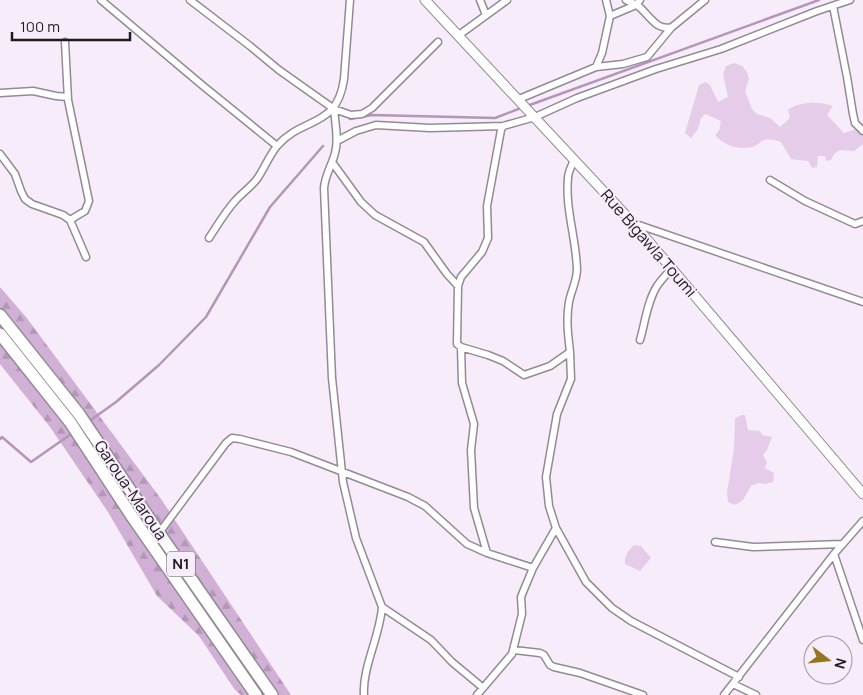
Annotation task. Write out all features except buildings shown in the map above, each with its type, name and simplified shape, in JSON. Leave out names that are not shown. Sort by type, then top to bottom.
[{"type":"highway","name":"Garoua-Maroua","points":[[0,316],[159,533],[272,695]]},
{"type":"highway","name":"Garoua-Maroua","points":[[0,334],[74,418]]},
{"type":"highway","name":"Garoua-Maroua","points":[[87,436],[132,515],[256,695]]},
{"type":"street","points":[[101,0],[277,146]]},
{"type":"street","points":[[190,0],[279,70],[334,109],[351,115],[362,114],[372,108],[438,42]]},
{"type":"street","points":[[209,238],[234,202],[258,177],[277,146],[291,135],[334,109],[343,91],[350,0]]},
{"type":"street","name":"Rue Bigawla Toumi","points":[[425,0],[633,222],[863,494]]},
{"type":"street","points":[[480,0],[486,15]]},
{"type":"street","points":[[459,35],[507,0]]},
{"type":"street","points":[[596,67],[602,53],[610,16],[606,0]]},
{"type":"street","points":[[626,0],[638,2],[659,27],[666,29],[672,27]]},
{"type":"street","points":[[521,101],[596,67],[622,64],[646,57],[672,27],[705,0]]},
{"type":"street","points":[[337,141],[356,131],[376,125],[430,128],[503,126],[656,70],[721,49],[850,0]]},
{"type":"street","points":[[610,16],[638,2]]},
{"type":"street","points":[[833,6],[853,114],[856,123],[863,131]]},
{"type":"street","points":[[64,42],[68,97],[88,201],[85,211],[70,220]]},
{"type":"street","points":[[0,93],[33,91],[68,97]]},
{"type":"street","points":[[334,109],[337,141],[332,162],[325,177],[324,188],[332,378],[343,482],[356,538],[382,607],[381,619],[364,684],[364,695]]},
{"type":"street","points":[[503,126],[500,130],[487,206],[488,238],[482,252],[461,277],[458,286],[457,344],[488,355],[524,375],[550,366],[570,352]]},
{"type":"street","points":[[0,154],[15,174],[25,199],[32,204],[63,215],[70,220],[86,258]]},
{"type":"street","points":[[574,160],[568,176],[568,203],[575,240],[577,268],[569,300],[568,313],[572,379],[557,414],[546,477],[546,492],[556,528],[586,582],[612,608],[739,677]]},
{"type":"street","points":[[332,162],[352,191],[375,215],[424,242],[458,286]]},
{"type":"street","points":[[770,180],[805,201],[855,224],[863,220]]},
{"type":"street","points":[[633,222],[863,302]]},
{"type":"street","points":[[640,340],[654,292],[672,268]]},
{"type":"street","points":[[461,347],[462,383],[474,424],[471,450],[474,508],[487,553]]},
{"type":"street","points":[[159,533],[226,443],[232,438],[291,452],[408,497],[425,506],[467,544],[487,553],[532,568]]},
{"type":"street","points":[[724,695],[834,554],[863,521]]},
{"type":"street","points":[[477,695],[514,650],[522,614],[522,597],[532,568],[556,528]]},
{"type":"street","points":[[715,542],[744,547],[843,544]]},
{"type":"street","points":[[834,554],[863,640]]},
{"type":"street","points":[[382,607],[431,640],[452,662],[482,688]]},
{"type":"street","points":[[514,650],[540,653],[554,667],[580,673],[643,695]]},
{"type":"street","points":[[733,684],[756,695]]},
{"type":"shaded area","points":[[734,63],[742,66],[747,72],[749,79],[745,91],[752,109],[757,114],[770,118],[780,127],[790,118],[788,110],[792,107],[803,103],[828,104],[833,106],[827,115],[844,133],[857,129],[863,133],[863,144],[854,151],[840,150],[834,154],[831,160],[826,161],[825,156],[818,156],[817,167],[812,168],[808,161],[791,159],[781,142],[770,139],[762,141],[755,146],[745,148],[728,145],[715,135],[719,131],[721,121],[705,114],[701,118],[698,129],[691,138],[685,133],[699,85],[705,82],[710,85],[718,102],[728,97],[723,74],[726,66]]},
{"type":"shaded area","points":[[745,415],[748,430],[760,431],[762,435],[772,437],[763,455],[767,462],[765,468],[774,473],[773,482],[758,483],[751,486],[743,500],[735,505],[728,502],[727,493],[734,449],[735,418]]},
{"type":"shaded area","points":[[634,545],[641,546],[651,558],[640,571],[625,564],[626,556]]},
{"type":"green space","points":[[0,287],[26,317],[161,499],[291,695],[241,695],[235,690],[199,636],[157,596],[108,512],[50,427],[0,364]]},
{"type":"waterway","points":[[527,106],[819,0]]},
{"type":"waterway","points":[[350,119],[372,115],[495,118],[521,108]]},
{"type":"waterway","points":[[88,422],[116,402],[159,365],[206,317],[270,207],[323,146]]},
{"type":"waterway","points":[[0,439],[2,437],[31,462],[74,432]]}]
